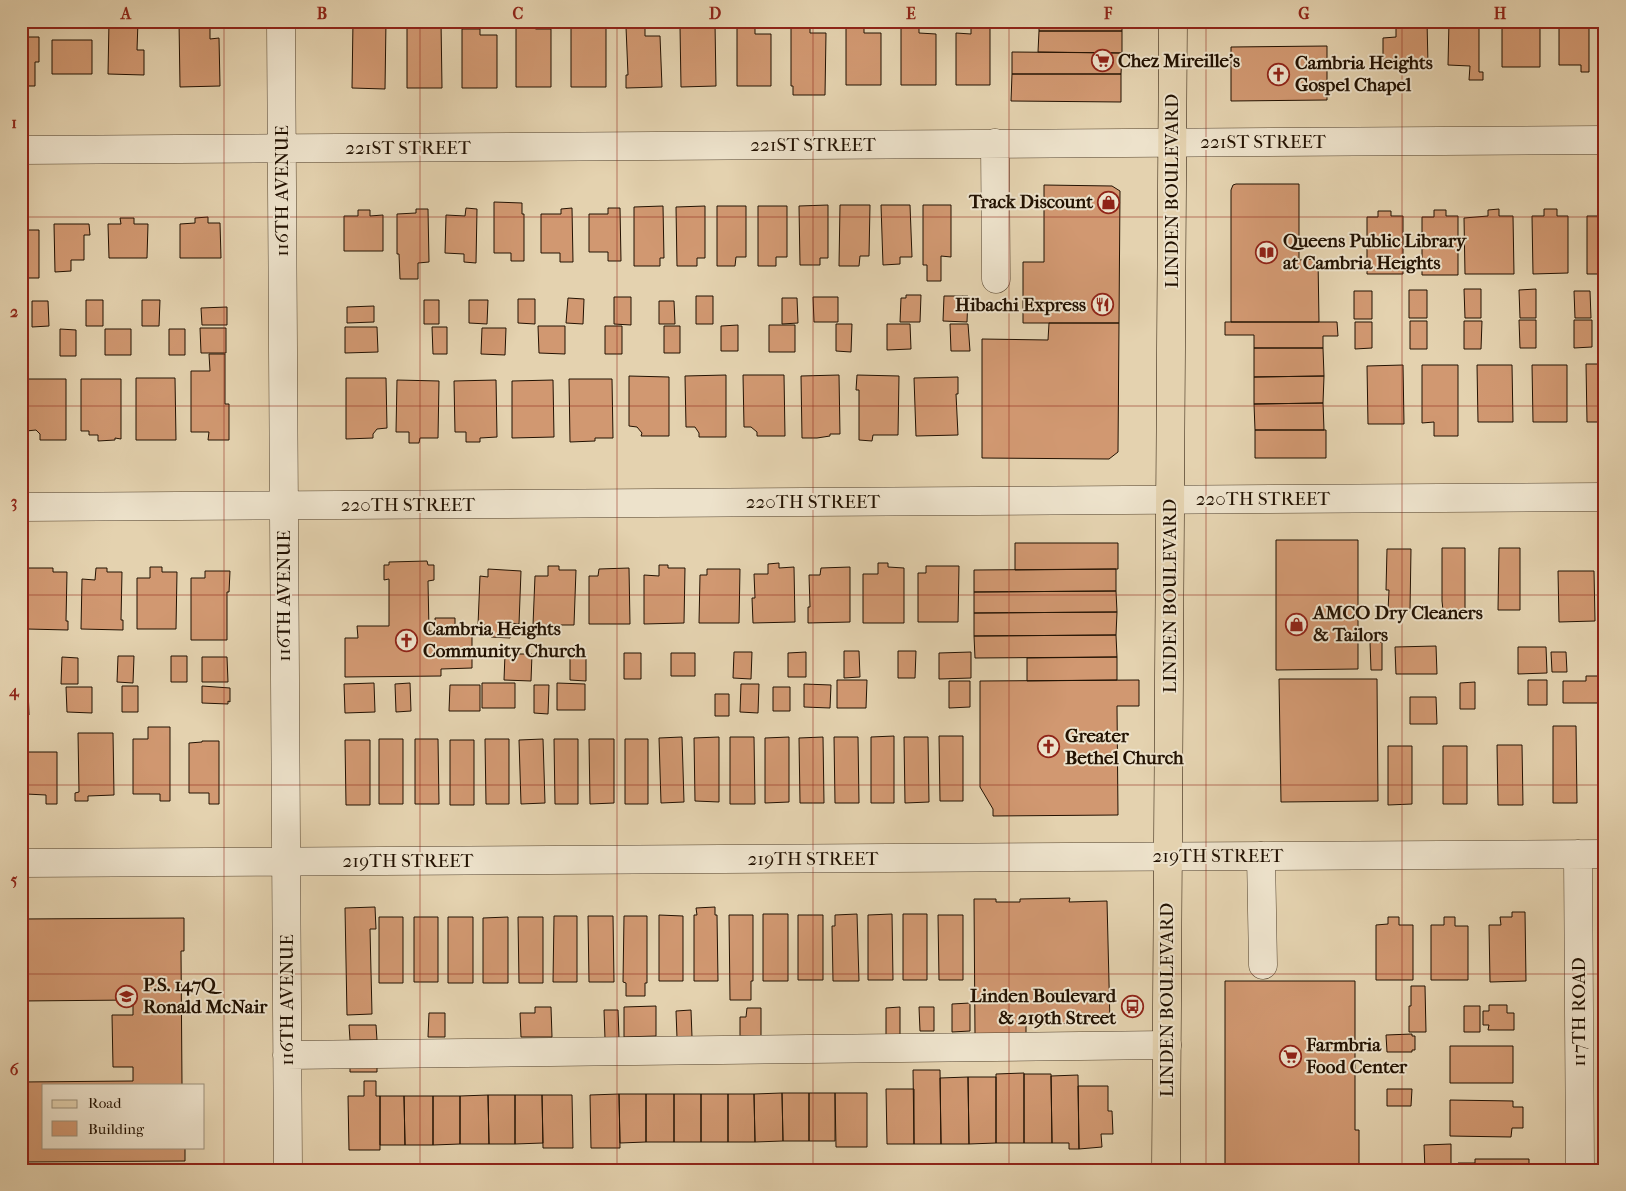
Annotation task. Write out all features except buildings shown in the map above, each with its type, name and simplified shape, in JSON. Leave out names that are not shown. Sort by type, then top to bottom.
[{"type":"main road","name":"LINDEN BOULEVARD","points":[[1166,1170],[1173,21]]},
{"type":"street","name":"116TH AVENUE","points":[[281,21],[288,1170]]},
{"type":"street","name":"221ST STREET","points":[[21,150],[1605,140]]},
{"type":"street","points":[[995,143],[996,279]]},
{"type":"street","name":"220TH STREET","points":[[21,507],[1605,497]]},
{"type":"street","name":"117TH ROAD","points":[[1578,854],[1580,1170]]},
{"type":"street","name":"219TH STREET","points":[[21,864],[1605,854]]},
{"type":"street","points":[[1261,856],[1263,965]]},
{"type":"street","points":[[287,1055],[1167,1045]]},
{"type":"place","name":"Chez Mireille's","points":[[1102,61]]},
{"type":"place","name":"Cambria Heights Gospel Chapel","points":[[1279,74]]},
{"type":"place","name":"Track Discount","points":[[1109,202]]},
{"type":"place","name":"Queens Public Library at Cambria Heights","points":[[1267,252]]},
{"type":"place","name":"Hibachi Express","points":[[1102,305]]},
{"type":"place","name":"AMCO Dry Cleaners & Tailors","points":[[1297,624]]},
{"type":"place","name":"Cambria Heights Community Church","points":[[407,640]]},
{"type":"place","name":"Greater Bethel Church","points":[[1049,747]]},
{"type":"place","name":"P.S. 147Q Ronald McNair","points":[[127,996]]},
{"type":"place","name":"Linden Boulevard & 219th Street","points":[[1132,1007]]},
{"type":"place","name":"Farmbria Food Center","points":[[1290,1056]]}]
